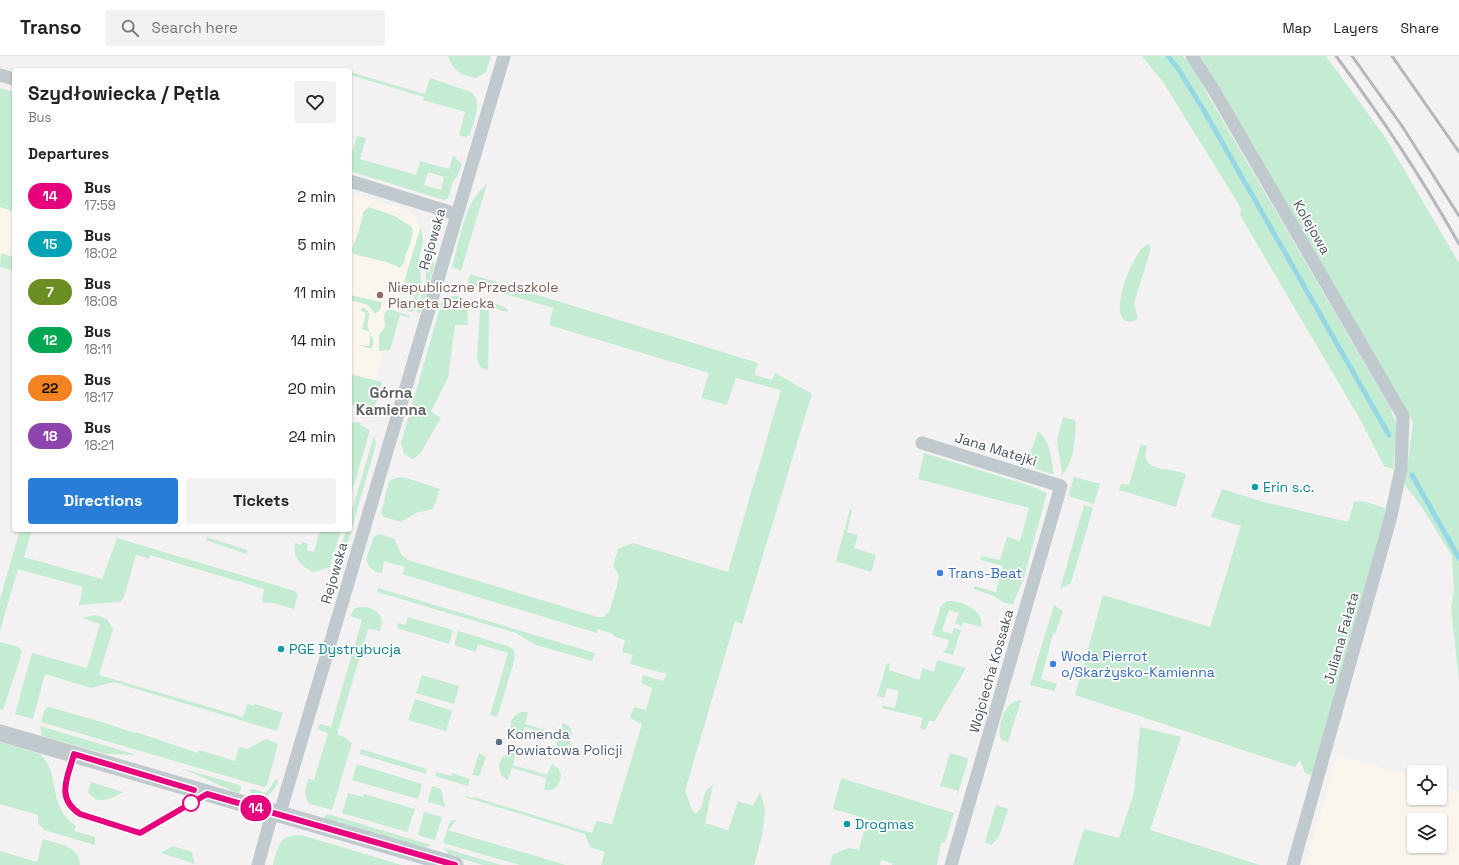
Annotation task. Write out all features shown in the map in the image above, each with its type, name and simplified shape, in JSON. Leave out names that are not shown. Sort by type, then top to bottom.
[{"type":"street","name":"Rejowska","points":[[258,865],[270,821],[282,806],[289,785],[456,214],[504,56]]},
{"type":"street","name":"Kolejowa","points":[[1192,56],[1223,106],[1403,416]]},
{"type":"street","points":[[0,75],[12,78]]},
{"type":"street","points":[[352,182],[456,214]]},
{"type":"street","name":"Juliana Fałata","points":[[1293,865],[1390,520],[1401,469],[1403,416]]},
{"type":"street","name":"Jana Matejki","points":[[922,443],[1061,486]]},
{"type":"street","name":"Wojciecha Kossaka","points":[[951,865],[1061,486]]},
{"type":"street","points":[[0,733],[455,865]]},
{"type":"shaded area","points":[[0,177],[12,180],[12,272],[0,267]]},
{"type":"shaded area","points":[[352,195],[410,211],[421,226],[375,381],[352,374]]},
{"type":"shaded area","points":[[1337,755],[1407,775],[1407,805],[1447,805],[1447,787],[1459,791],[1459,865],[1305,865]]},
{"type":"green space","points":[[448,56],[491,56],[486,72],[476,78],[466,76],[458,72],[452,65]]},
{"type":"green space","points":[[1142,56],[1183,56],[1192,68],[1390,407],[1397,426],[1393,469],[1384,466],[1361,421],[1240,215],[1241,208],[1163,82]]},
{"type":"green space","points":[[1200,56],[1326,56],[1385,137],[1459,263],[1459,681],[1451,608],[1454,590],[1452,556],[1421,506],[1405,485],[1413,422],[1221,89]]},
{"type":"green space","points":[[352,73],[425,94],[430,78],[471,92],[477,101],[477,107],[470,135],[465,137],[459,135],[465,112],[423,100],[424,97],[352,76]]},
{"type":"green space","points":[[0,88],[12,91],[12,211],[0,207]]},
{"type":"green space","points":[[357,136],[366,138],[360,159],[416,175],[420,161],[449,169],[453,156],[457,157],[456,159],[462,164],[457,177],[453,181],[448,198],[444,200],[352,172],[352,150]],"holes":[[[428,172],[444,177],[441,190],[424,185]]]},
{"type":"green space","points":[[487,184],[461,271],[452,267],[464,222],[473,201]]},
{"type":"green space","points":[[369,207],[395,216],[412,227],[411,242],[405,255],[405,261],[400,268],[354,254],[352,250],[363,212]]},
{"type":"green space","points":[[421,226],[423,242],[419,258],[421,284],[414,311],[411,312],[397,306],[411,310],[418,286],[404,282]]},
{"type":"green space","points":[[1148,244],[1150,245],[1150,252],[1134,303],[1138,318],[1128,322],[1121,316],[1121,295],[1136,257],[1142,248]]},
{"type":"green space","points":[[1,253],[12,257],[12,271],[0,267]]},
{"type":"green space","points":[[426,261],[435,263],[420,313],[417,312],[426,279]]},
{"type":"green space","points":[[470,274],[758,363],[754,375],[772,380],[775,373],[812,394],[742,624],[735,621],[685,791],[693,812],[697,813],[700,810],[706,791],[713,785],[705,823],[728,830],[738,801],[753,806],[760,792],[765,809],[762,836],[754,865],[601,865],[605,852],[590,847],[585,834],[465,797],[474,797],[592,833],[596,821],[612,824],[642,724],[630,718],[634,707],[646,710],[652,688],[641,683],[643,675],[663,681],[667,674],[630,664],[633,655],[622,652],[625,640],[613,636],[613,634],[598,629],[597,633],[402,574],[405,567],[384,561],[382,573],[377,572],[370,567],[366,560],[374,536],[380,534],[395,539],[401,554],[408,560],[598,617],[603,617],[609,612],[618,582],[619,575],[613,566],[618,549],[633,543],[728,572],[781,390],[736,378],[727,405],[701,398],[709,373],[549,325],[553,308],[468,283]]},
{"type":"green space","points":[[352,295],[382,302],[380,310],[375,314],[368,305],[352,301]]},
{"type":"green space","points":[[452,296],[460,296],[467,301],[468,325],[455,325],[448,378],[431,411],[441,418],[420,454],[413,459],[404,454],[401,443],[442,301]]},
{"type":"green space","points":[[485,303],[497,304],[508,310],[507,312],[489,307],[488,370],[481,368],[477,359],[480,310]]},
{"type":"green space","points":[[363,308],[369,314],[369,331],[362,329],[366,313],[360,310]]},
{"type":"green space","points":[[389,309],[410,316],[410,318],[400,315],[390,350],[379,351],[379,335],[385,327],[384,315]]},
{"type":"green space","points":[[371,334],[373,340],[372,349],[358,345],[369,346]]},
{"type":"green space","points":[[352,374],[382,382],[374,409],[366,406],[365,408],[352,405]]},
{"type":"green space","points":[[1063,417],[1075,420],[1075,442],[1069,465],[1061,476],[1062,472],[1057,441]]},
{"type":"green space","points":[[352,423],[361,423],[360,425],[370,430],[352,492]]},
{"type":"green space","points":[[1038,431],[1046,440],[1054,475],[1026,465]]},
{"type":"green space","points":[[374,436],[376,444],[352,528],[352,510]]},
{"type":"green space","points":[[1141,444],[1147,446],[1146,455],[1148,462],[1152,466],[1174,470],[1186,475],[1176,507],[1119,490],[1121,484],[1129,485]]},
{"type":"green space","points":[[924,453],[1031,486],[1047,493],[1023,580],[1013,604],[1004,603],[994,596],[974,589],[974,586],[996,592],[1003,566],[980,560],[981,556],[1000,560],[1007,537],[1020,541],[1029,508],[918,479]]},
{"type":"green space","points":[[403,477],[440,489],[433,509],[416,513],[401,522],[384,517],[381,513],[389,481]]},
{"type":"green space","points":[[1074,477],[1100,484],[1094,504],[1068,496]]},
{"type":"green space","points":[[1222,489],[1264,502],[1348,522],[1354,502],[1363,501],[1385,508],[1384,518],[1312,775],[1305,773],[1300,760],[1295,767],[1075,695],[1103,595],[1210,627],[1241,526],[1211,517]]},
{"type":"green space","points":[[1084,505],[1093,508],[1071,583],[1060,589]]},
{"type":"green space","points":[[850,509],[852,510],[847,532],[858,535],[854,548],[876,555],[871,572],[836,561]]},
{"type":"green space","points":[[19,532],[31,532],[24,557],[102,579],[117,538],[295,591],[298,595],[294,609],[274,603],[263,603],[262,600],[264,589],[150,555],[149,559],[136,555],[124,597],[120,602],[79,605],[83,587],[18,569],[0,631],[0,599]]},
{"type":"green space","points":[[319,532],[340,532],[330,567],[314,572],[302,565],[295,553],[295,543],[301,545],[302,542],[308,544],[306,550],[314,552]]},
{"type":"green space","points":[[345,532],[351,532],[343,557],[336,565]]},
{"type":"green space","points":[[207,537],[247,550],[248,552],[246,554],[206,540]]},
{"type":"green space","points":[[378,588],[595,653],[592,661],[536,645],[516,633],[377,592]]},
{"type":"green space","points":[[947,601],[958,602],[971,607],[980,616],[982,621],[981,627],[963,622],[962,626],[955,624],[959,613],[949,610],[942,631],[952,634],[954,628],[961,630],[953,655],[943,652],[946,650],[949,640],[932,635],[941,606]]},
{"type":"green space","points":[[1054,605],[1063,611],[1055,634],[1053,634],[1041,679],[1057,684],[1054,691],[1030,685]]},
{"type":"green space","points":[[359,607],[374,610],[378,613],[382,620],[380,631],[368,629],[338,730],[338,735],[347,738],[348,741],[352,743],[332,810],[308,803],[305,792],[308,779],[314,780],[328,733],[317,729],[318,726],[321,724],[331,727],[362,620],[350,616],[354,609]]},
{"type":"green space","points":[[95,615],[107,619],[113,629],[99,675],[243,717],[247,704],[254,706],[255,704],[283,713],[277,731],[113,682],[91,688],[45,674],[33,719],[15,714],[32,653],[87,668],[100,624],[82,618]]},
{"type":"green space","points":[[408,617],[453,630],[449,644],[397,628],[398,623],[405,625]]},
{"type":"green space","points":[[458,631],[508,646],[514,650],[515,658],[497,717],[490,715],[508,653],[478,644],[476,652],[454,645]]},
{"type":"green space","points":[[0,642],[19,647],[22,652],[3,710],[0,709]]},
{"type":"green space","points":[[937,660],[966,668],[935,721],[929,721],[925,730],[920,728],[923,718],[882,708],[883,705],[895,708],[899,691],[887,688],[884,698],[877,696],[887,663],[890,664],[889,670],[919,680],[923,668],[934,672]]},
{"type":"green space","points":[[422,675],[459,686],[454,704],[416,693]]},
{"type":"green space","points":[[415,699],[452,711],[446,731],[408,720]]},
{"type":"green space","points":[[1021,700],[1008,742],[1001,740],[1001,722],[1006,710],[1015,701]]},
{"type":"green space","points":[[49,707],[135,733],[136,732],[198,753],[199,750],[235,761],[239,747],[247,749],[266,739],[278,744],[267,785],[264,787],[41,722],[45,709]]},
{"type":"green space","points":[[521,712],[528,712],[525,724],[559,734],[563,723],[570,727],[572,734],[570,744],[562,750],[556,749],[558,737],[525,727],[520,739],[513,733],[511,725],[514,717]]},
{"type":"green space","points":[[40,726],[137,755],[106,754],[42,736]]},
{"type":"green space","points":[[1140,727],[1181,737],[1150,830],[1260,865],[1073,865],[1084,829],[1119,838],[1134,793]]},
{"type":"green space","points":[[0,742],[40,754],[47,763],[51,772],[57,799],[61,808],[66,817],[76,826],[74,831],[95,837],[95,845],[44,830],[38,823],[38,815],[0,804]]},
{"type":"green space","points":[[361,749],[427,769],[426,774],[360,754]]},
{"type":"green space","points":[[479,753],[486,757],[479,776],[472,775]]},
{"type":"green space","points":[[509,753],[516,753],[513,765],[547,775],[552,764],[558,768],[561,775],[558,785],[554,789],[544,790],[546,778],[512,768],[508,780],[501,774],[499,766],[502,758]]},
{"type":"green space","points":[[950,753],[967,758],[968,760],[957,797],[958,791],[940,786]]},
{"type":"green space","points":[[357,764],[422,784],[418,799],[352,780]]},
{"type":"green space","points":[[184,769],[239,785],[241,788],[239,794]]},
{"type":"green space","points":[[436,772],[451,776],[452,773],[470,779],[468,786],[435,776]]},
{"type":"green space","points":[[841,778],[954,813],[945,842],[941,843],[937,865],[892,865],[892,863],[881,860],[880,865],[830,865],[833,854],[849,848],[859,850],[867,819],[833,809]]},
{"type":"green space","points":[[276,779],[278,780],[274,790],[267,796],[259,798],[249,796],[250,790],[253,789],[266,793]]},
{"type":"green space","points":[[91,782],[123,792],[109,799],[96,799],[88,792]]},
{"type":"green space","points":[[432,786],[441,789],[445,807],[428,802]]},
{"type":"green space","points":[[348,793],[363,797],[364,794],[415,809],[407,832],[342,813]]},
{"type":"green space","points":[[996,805],[1008,809],[999,837],[991,845],[985,842]]},
{"type":"green space","points":[[424,812],[442,817],[435,840],[418,835]]},
{"type":"green space","points":[[328,814],[431,845],[424,848],[341,823],[340,821],[336,822],[323,818]]},
{"type":"green space","points":[[452,820],[457,820],[448,830],[566,865],[520,865],[443,843],[449,824]]},
{"type":"green space","points":[[301,835],[402,865],[273,865],[280,844],[286,838]]},
{"type":"green space","points":[[43,839],[61,844],[72,850],[79,859],[80,865],[0,865],[0,851],[37,862]]},
{"type":"green space","points":[[173,846],[192,852],[195,864],[161,853]]},
{"type":"green space","points":[[444,848],[501,865],[483,865],[456,857],[455,855],[449,855]]},
{"type":"waterway","points":[[1168,56],[1179,70],[1203,109],[1389,435]]},
{"type":"waterway","points":[[1412,475],[1459,558]]},
{"type":"railway","points":[[1336,56],[1369,101],[1400,148],[1459,244]]},
{"type":"railway","points":[[1352,56],[1402,126],[1459,216]]},
{"type":"railway","points":[[1392,56],[1459,152]]},
{"type":"bus line","name":"14","points":[[194,790],[74,754],[65,788],[65,797],[68,804],[80,814],[140,833],[207,794],[455,865]]},
{"type":"place","name":"Niepubliczne Przedszkole Planeta Dziecka","points":[[380,295]]},
{"type":"place","name":"Erin s.c.","points":[[1255,487]]},
{"type":"place","name":"Trans-Beat","points":[[940,573]]},
{"type":"place","name":"PGE Dystrybucja","points":[[281,649]]},
{"type":"place","name":"Woda Pierrot o/Skarżysko-Kamienna","points":[[1053,664]]},
{"type":"place","name":"Komenda Powiatowa Policji","points":[[499,742]]},
{"type":"place","name":"Drogmas","points":[[847,824]]},
{"type":"district","name":"Górna Kamienna","points":[[391,402]]}]
